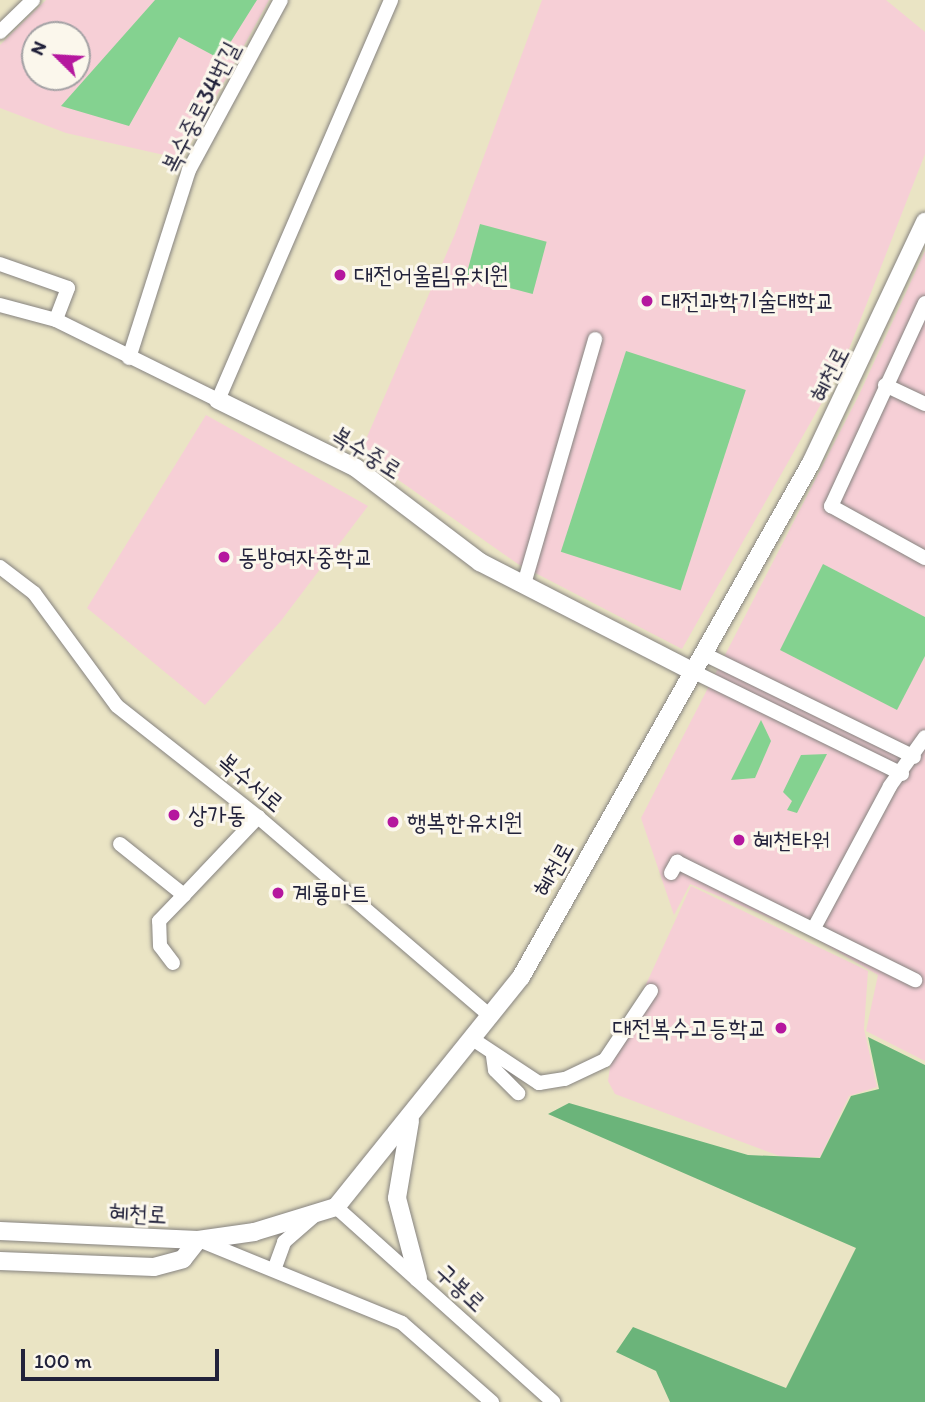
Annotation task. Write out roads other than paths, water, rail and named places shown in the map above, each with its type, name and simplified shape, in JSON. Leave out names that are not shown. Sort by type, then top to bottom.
[{"type":"main road","name":"혜천로","points":[[0,1231],[198,1240],[254,1232],[336,1207],[411,1120],[521,977],[865,360],[925,222]]},
{"type":"main road","name":"복수중로","points":[[218,400],[356,468],[480,562],[692,671]]},
{"type":"main road","points":[[411,1120],[397,1198],[418,1278]]},
{"type":"main road","points":[[0,1261],[154,1267],[183,1259],[198,1240]]},
{"type":"street","points":[[0,32],[33,0]]},
{"type":"street","name":"복수중로34번길","points":[[129,358],[189,170],[281,0]]},
{"type":"street","points":[[218,400],[391,0]]},
{"type":"street","points":[[0,264],[68,288],[56,320]]},
{"type":"street","points":[[925,303],[831,506],[925,558]]},
{"type":"street","name":"복수중로","points":[[0,305],[56,320],[218,400]]},
{"type":"street","points":[[524,584],[595,339]]},
{"type":"street","points":[[885,385],[925,404]]},
{"type":"street","name":"복수서로","points":[[0,567],[34,593],[117,706],[258,817],[491,1017]]},
{"type":"street","points":[[702,653],[914,757]]},
{"type":"street","points":[[692,671],[902,774]]},
{"type":"street","points":[[814,928],[925,737]]},
{"type":"street","points":[[173,963],[160,946],[159,921],[258,817]]},
{"type":"street","points":[[120,844],[184,895]]},
{"type":"street","points":[[671,873],[677,862],[915,980]]},
{"type":"street","points":[[474,1040],[493,1056],[509,1058],[539,1083],[589,1072],[605,1060],[651,991]]},
{"type":"street","points":[[493,1056],[495,1070],[518,1093]]},
{"type":"street","name":"구봉로","points":[[336,1207],[553,1402]]},
{"type":"street","points":[[274,1270],[284,1242],[318,1213]]},
{"type":"street","points":[[198,1240],[402,1323],[492,1402]]},
{"type":"place","name":"대전어울림유치원","points":[[340,275]]},
{"type":"place","name":"대전과학기술대학교","points":[[647,301]]},
{"type":"place","name":"동방여자중학교","points":[[224,557]]},
{"type":"place","name":"상가동","points":[[174,815]]},
{"type":"place","name":"행복한유치원","points":[[393,822]]},
{"type":"place","name":"혜천타워","points":[[739,840]]},
{"type":"place","name":"계룡마트","points":[[278,893]]},
{"type":"place","name":"대전복수고등학교","points":[[781,1028]]}]
